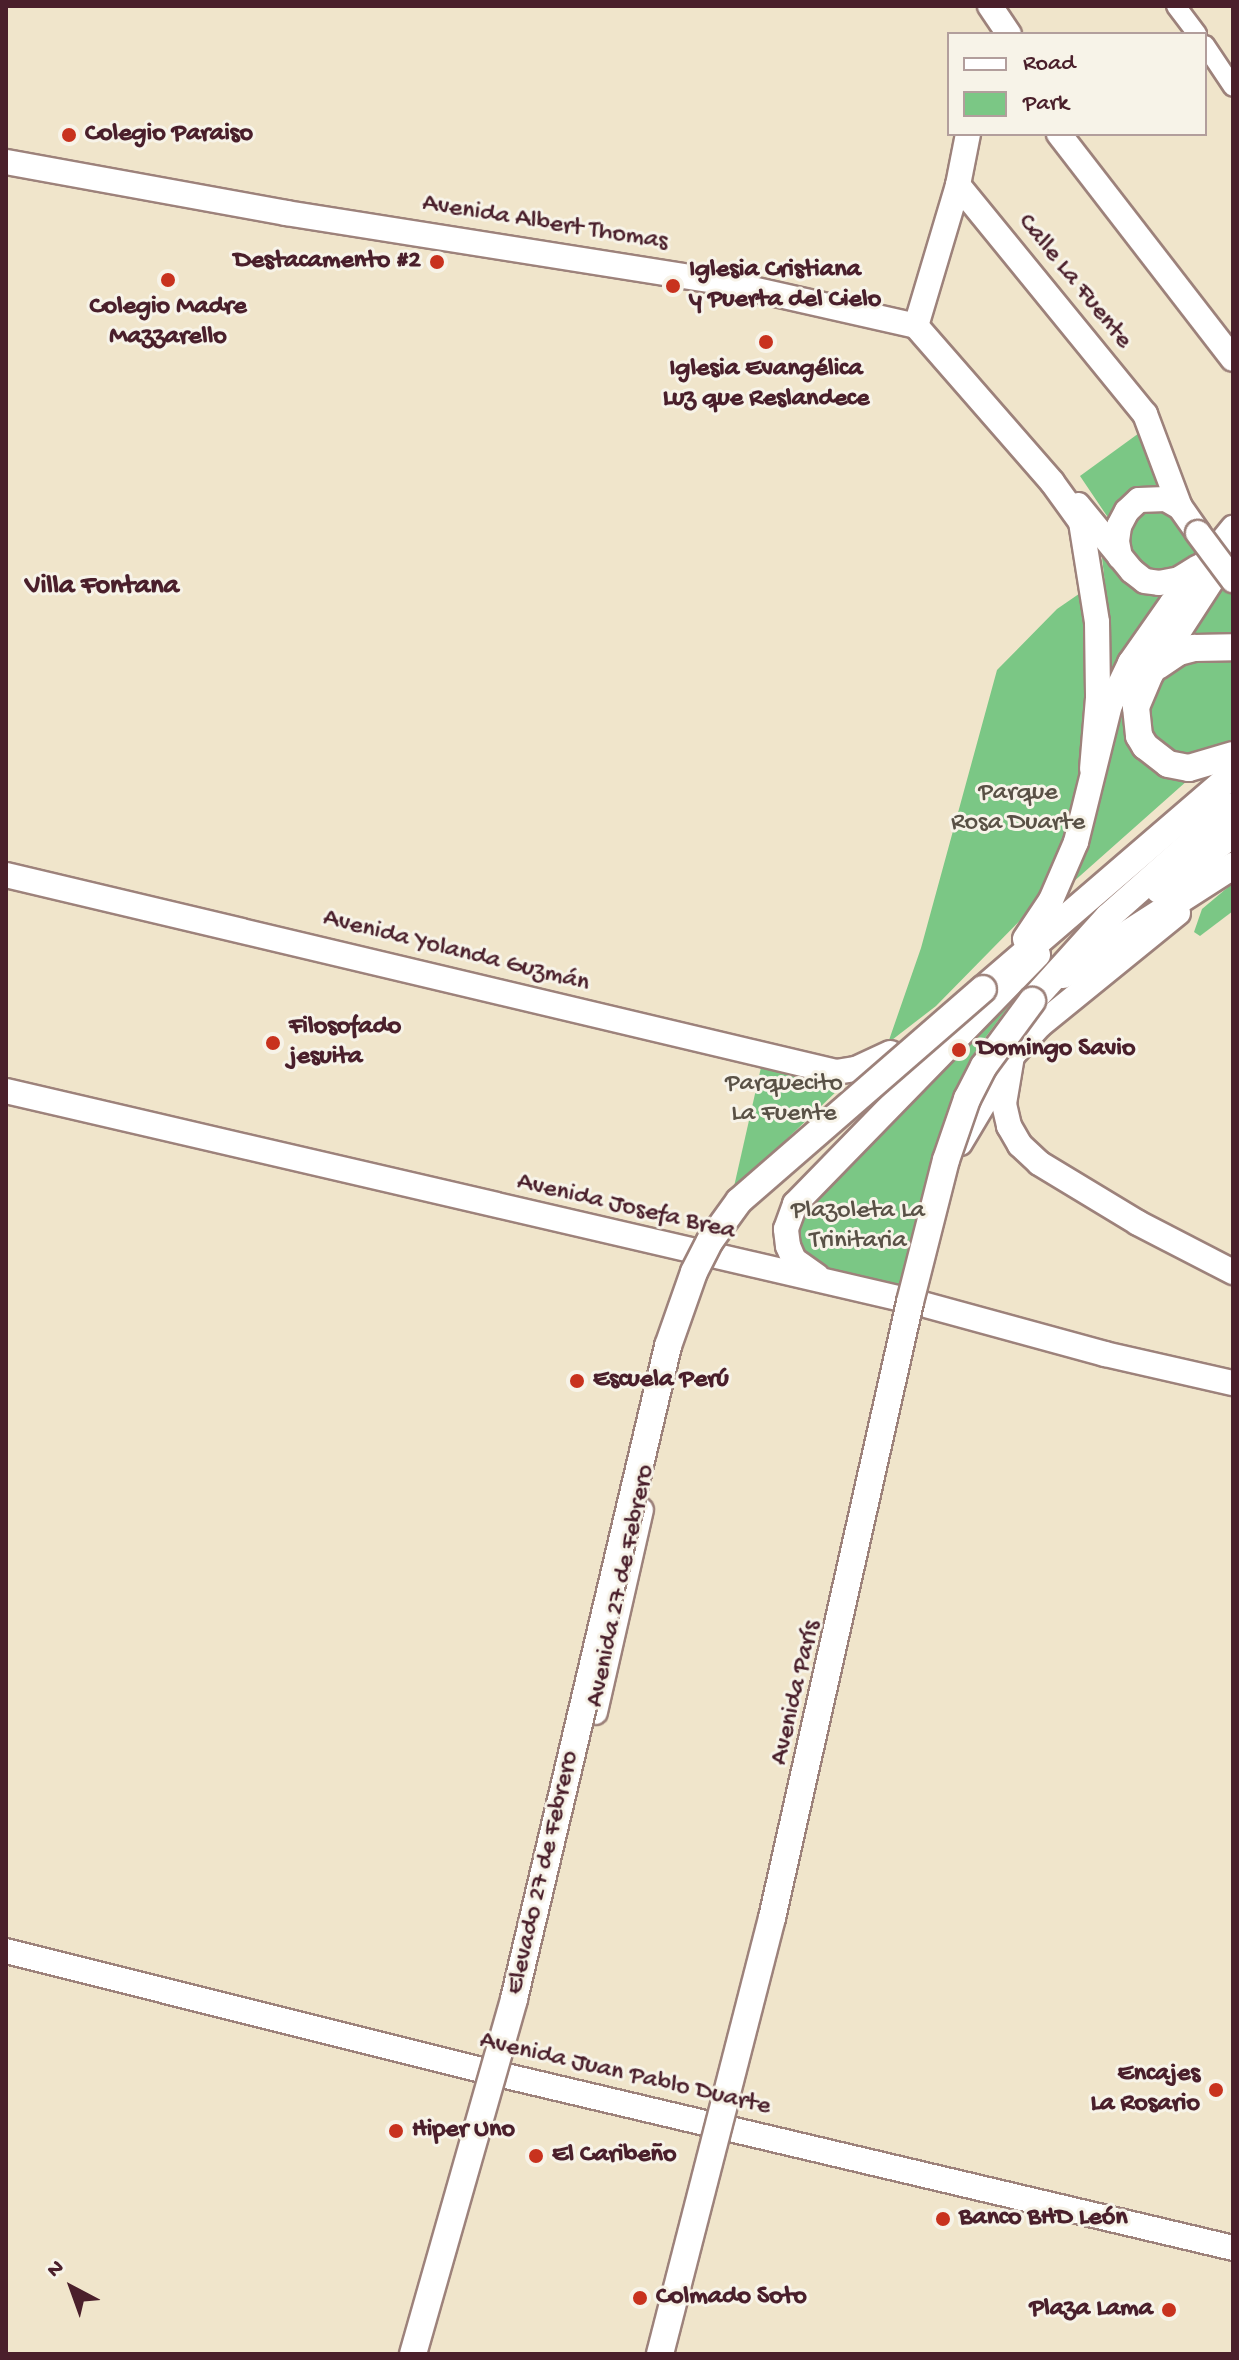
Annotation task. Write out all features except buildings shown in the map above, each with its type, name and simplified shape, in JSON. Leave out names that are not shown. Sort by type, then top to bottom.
[{"type":"highway","points":[[1233,546],[1150,674],[1136,707],[1139,736],[1154,756],[1168,764],[1189,768],[1233,755]]},
{"type":"highway","points":[[1150,674],[1179,652],[1194,648],[1233,647]]},
{"type":"highway","points":[[1005,970],[1233,774]]},
{"type":"highway","points":[[660,2354],[772,1918],[903,1333],[946,1160],[967,1099],[984,1066],[1067,960],[1140,886],[1233,806]]},
{"type":"highway","points":[[1067,960],[1233,834]]},
{"type":"highway","points":[[1039,992],[1233,866]]},
{"type":"highway","points":[[1005,970],[1033,946]]},
{"type":"highway","name":"Elevado 27 de Febrero","points":[[413,2354],[514,1999],[668,1346],[694,1272],[710,1241],[739,1201],[1005,970]]},
{"type":"main road","points":[[972,6],[990,32]]},
{"type":"main road","points":[[990,6],[1008,32]]},
{"type":"main road","points":[[968,136],[958,185],[916,326],[1052,482],[1081,522],[1094,587],[1098,698],[1092,769]]},
{"type":"main road","points":[[1061,136],[1233,359]]},
{"type":"main road","points":[[1079,136],[1233,341]]},
{"type":"main road","name":"Avenida Albert Thomas","points":[[6,162],[286,213],[717,281],[916,326]]},
{"type":"main road","name":"Calle La Fuente","points":[[958,185],[1145,414],[1180,507],[1233,580]]},
{"type":"main road","points":[[1052,482],[1088,515],[1120,557],[1145,581],[1159,583],[1179,579],[1209,559]]},
{"type":"main road","points":[[1120,557],[1117,541],[1119,526],[1127,511],[1139,500],[1166,499],[1180,507]]},
{"type":"main road","points":[[704,1255],[707,1234],[735,1194],[890,1053],[1033,946],[1076,842],[1110,705],[1130,663],[1172,603],[1233,528]]},
{"type":"main road","name":"Avenida Yolanda Guzmán","points":[[6,875],[836,1072],[856,1069],[890,1053]]},
{"type":"main road","name":"Avenida París","points":[[667,2354],[777,1921],[820,1716],[915,1302],[956,1150],[1012,1056],[1040,1025],[1207,885]]},
{"type":"main road","points":[[839,1287],[805,1271],[794,1260],[786,1229],[795,1204],[1033,946],[1065,904],[1104,888]]},
{"type":"main road","name":"Avenida 27 de Febrero","points":[[424,2354],[527,1989],[632,1562],[650,1461],[686,1313],[704,1255],[764,1193],[1033,946]]},
{"type":"main road","points":[[1012,1056],[1004,1104],[1009,1126],[1020,1145],[1039,1163],[1138,1223],[1233,1272]]},
{"type":"main road","name":"Avenida Josefa Brea","points":[[6,1091],[839,1287],[915,1302],[1105,1354],[1233,1383]]},
{"type":"main road","name":"Avenida Juan Pablo Duarte","points":[[6,1951],[502,2075],[1233,2248]]},
{"type":"street","points":[[1176,6],[1196,32]]},
{"type":"street","points":[[1207,48],[1233,87]]},
{"type":"green space","points":[[1146,428],[1161,486],[1140,491],[1111,522],[1080,476]]},
{"type":"green space","points":[[1163,504],[1198,554],[1164,575],[1131,563],[1124,529],[1136,512]]},
{"type":"green space","points":[[1101,549],[1178,587],[1103,706],[1108,610]]},
{"type":"green space","points":[[1224,577],[1233,590],[1233,635],[1210,634],[1177,645]]},
{"type":"green space","name":"Parque Rosa Duarte","points":[[1089,587],[1093,698],[1076,816],[1048,892],[936,1006],[888,1043],[921,948],[997,670],[1057,609]]},
{"type":"green space","points":[[1195,657],[1233,658],[1233,739],[1204,756],[1177,761],[1150,742],[1141,713],[1155,681]]},
{"type":"green space","points":[[1129,679],[1125,722],[1188,780],[1072,883]]},
{"type":"green space","points":[[1233,883],[1233,911],[1200,936],[1194,932],[1202,909]]},
{"type":"green space","name":"Plazoleta La Trinitaria","points":[[1045,962],[1049,964],[1009,1006],[979,1046],[957,1094],[933,1153],[900,1293],[837,1281],[795,1245],[801,1209]]},
{"type":"green space","name":"Parquecito La Fuente","points":[[762,1063],[835,1081],[841,1087],[733,1191]]},
{"type":"place","name":"Colegio Paraiso","points":[[69,135]]},
{"type":"place","name":"Destacamento #2","points":[[437,262]]},
{"type":"place","name":"Colegio Madre Mazzarello","points":[[168,280]]},
{"type":"place","name":"Iglesia Cristiana y Puerta del Cielo","points":[[673,286]]},
{"type":"place","name":"Iglesia Evangélica Luz que Reslandece","points":[[766,342]]},
{"type":"place","name":"Filosofado jesuita","points":[[273,1043]]},
{"type":"place","name":"Domingo Savio","points":[[959,1050]]},
{"type":"place","name":"Escuela Perú","points":[[577,1381]]},
{"type":"place","name":"Encajes La Rosario","points":[[1216,2090]]},
{"type":"place","name":"Hiper Uno","points":[[396,2131]]},
{"type":"place","name":"El Caribeño","points":[[536,2156]]},
{"type":"place","name":"Banco BHD León","points":[[943,2219]]},
{"type":"place","name":"Colmado Soto","points":[[640,2298]]},
{"type":"place","name":"Plaza Lama","points":[[1169,2310]]},
{"type":"district","name":"Villa Fontana","points":[[102,587]]}]
